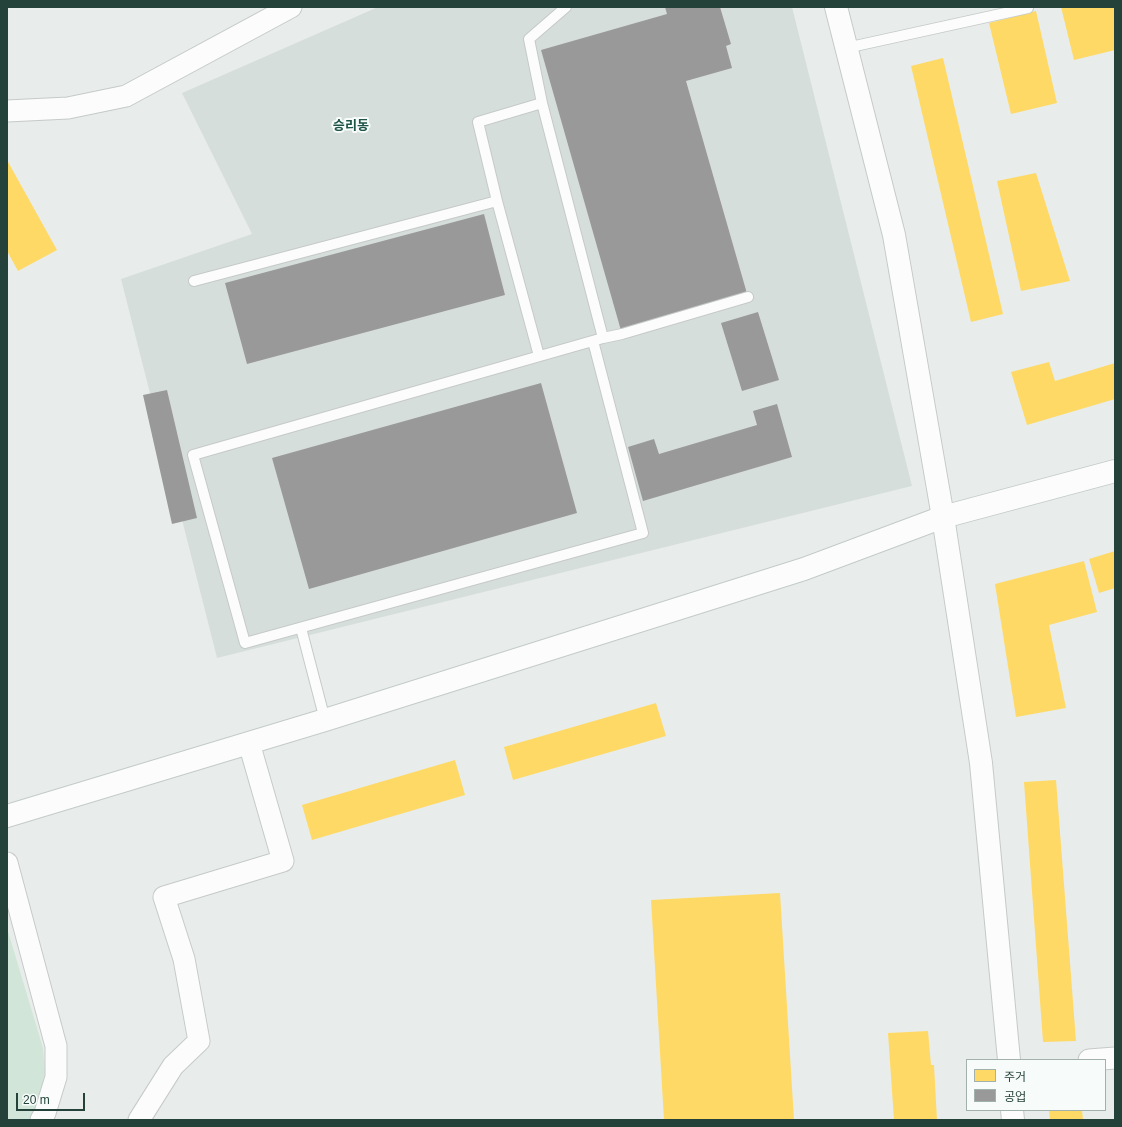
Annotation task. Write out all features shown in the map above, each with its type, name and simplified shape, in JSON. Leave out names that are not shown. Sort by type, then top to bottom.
[{"type":"main road","points":[[836,7],[894,235],[943,517],[981,763],[1009,1059]]},
{"type":"main road","points":[[7,816],[325,720],[804,569],[943,517],[1115,471]]},
{"type":"street","points":[[7,110],[68,108],[126,96],[291,7]]},
{"type":"street","points":[[139,1120],[173,1066],[199,1041],[184,959],[164,897],[283,861],[249,743]]},
{"type":"street","points":[[7,863],[56,1046],[56,1077],[45,1113],[41,1120]]},
{"type":"street","points":[[1102,1059],[1115,1058]]},
{"type":"lane","points":[[566,7],[528,39],[542,104],[598,339],[643,532],[245,643],[193,455],[598,339],[622,334],[748,298]]},
{"type":"lane","points":[[846,48],[1028,8]]},
{"type":"lane","points":[[539,356],[497,201],[478,122],[542,104]]},
{"type":"lane","points":[[194,281],[497,201]]},
{"type":"lane","points":[[302,628],[325,720]]},
{"type":"shaded area","points":[[378,7],[792,7],[912,486],[217,658],[121,279],[252,234],[182,93]]},
{"type":"green space","points":[[7,928],[43,1048],[45,1072],[37,1109],[30,1120],[7,1120]]},
{"type":"building: 주거","points":[[1061,7],[1115,7],[1115,50],[1074,60]]},
{"type":"building: 주거","points":[[1036,11],[1057,103],[1011,114],[989,23]]},
{"type":"building: 주거","points":[[943,58],[1003,314],[971,322],[911,66]]},
{"type":"building: 주거","points":[[7,160],[57,250],[18,271],[7,251]]},
{"type":"building: 주거","points":[[1036,173],[1070,281],[1021,291],[997,181]]},
{"type":"building: 주거","points":[[1049,362],[1055,381],[1115,363],[1115,399],[1027,425],[1011,372]]},
{"type":"building: 주거","points":[[1115,551],[1115,588],[1099,593],[1089,559]]},
{"type":"building: 주거","points":[[1084,561],[1097,612],[1049,625],[1066,708],[1016,717],[995,584]]},
{"type":"building: 주거","points":[[656,703],[666,736],[513,780],[504,747]]},
{"type":"building: 주거","points":[[455,760],[465,795],[312,840],[302,805]]},
{"type":"building: 주거","points":[[1056,780],[1076,1041],[1043,1042],[1024,782]]},
{"type":"building: 주거","points":[[780,893],[794,1120],[664,1120],[651,900]]},
{"type":"building: 주거","points":[[928,1031],[931,1065],[934,1065],[937,1120],[894,1120],[888,1033]]},
{"type":"building: 주거","points":[[1049,1111],[1082,1111],[1083,1120],[1050,1120]]},
{"type":"building: 공업","points":[[665,7],[720,7],[731,44],[726,46],[732,68],[686,81],[748,297],[622,334],[541,50],[667,14]]},
{"type":"building: 공업","points":[[484,214],[505,295],[247,364],[225,283]]},
{"type":"building: 공업","points":[[758,312],[779,380],[742,391],[721,323]]},
{"type":"building: 공업","points":[[541,383],[577,513],[309,589],[272,458]]},
{"type":"building: 공업","points":[[167,390],[197,518],[172,524],[143,395]]},
{"type":"building: 공업","points":[[777,404],[792,457],[643,501],[628,447],[654,439],[659,454],[757,425],[753,411]]},
{"type":"district","name":"승리동","points":[[351,126]]}]
